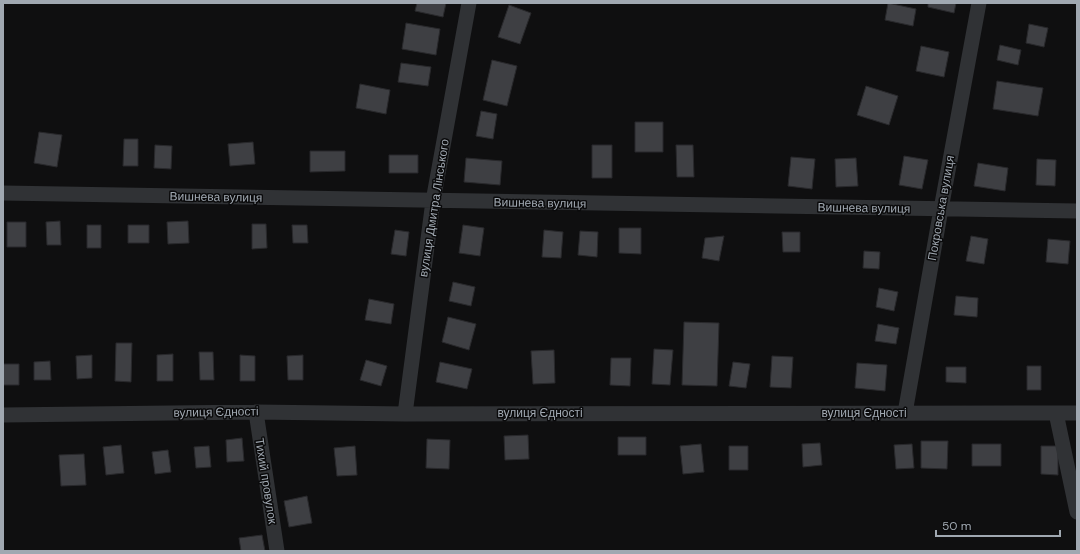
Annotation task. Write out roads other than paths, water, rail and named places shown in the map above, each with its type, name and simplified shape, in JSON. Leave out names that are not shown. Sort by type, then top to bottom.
[{"type":"street","name":"вулиця Дмитра Лінського","points":[[405,414],[433,201],[469,3]]},
{"type":"street","name":"Покровська вулиця","points":[[905,413],[979,3]]},
{"type":"street","name":"Вишнева вулиця","points":[[3,194],[1077,211]]},
{"type":"street","name":"вулиця Єдності","points":[[3,414],[256,412],[405,414],[1077,413]]},
{"type":"street","name":"Тихий провулок","points":[[256,412],[277,551]]},
{"type":"street","points":[[1056,413],[1077,512]]}]
